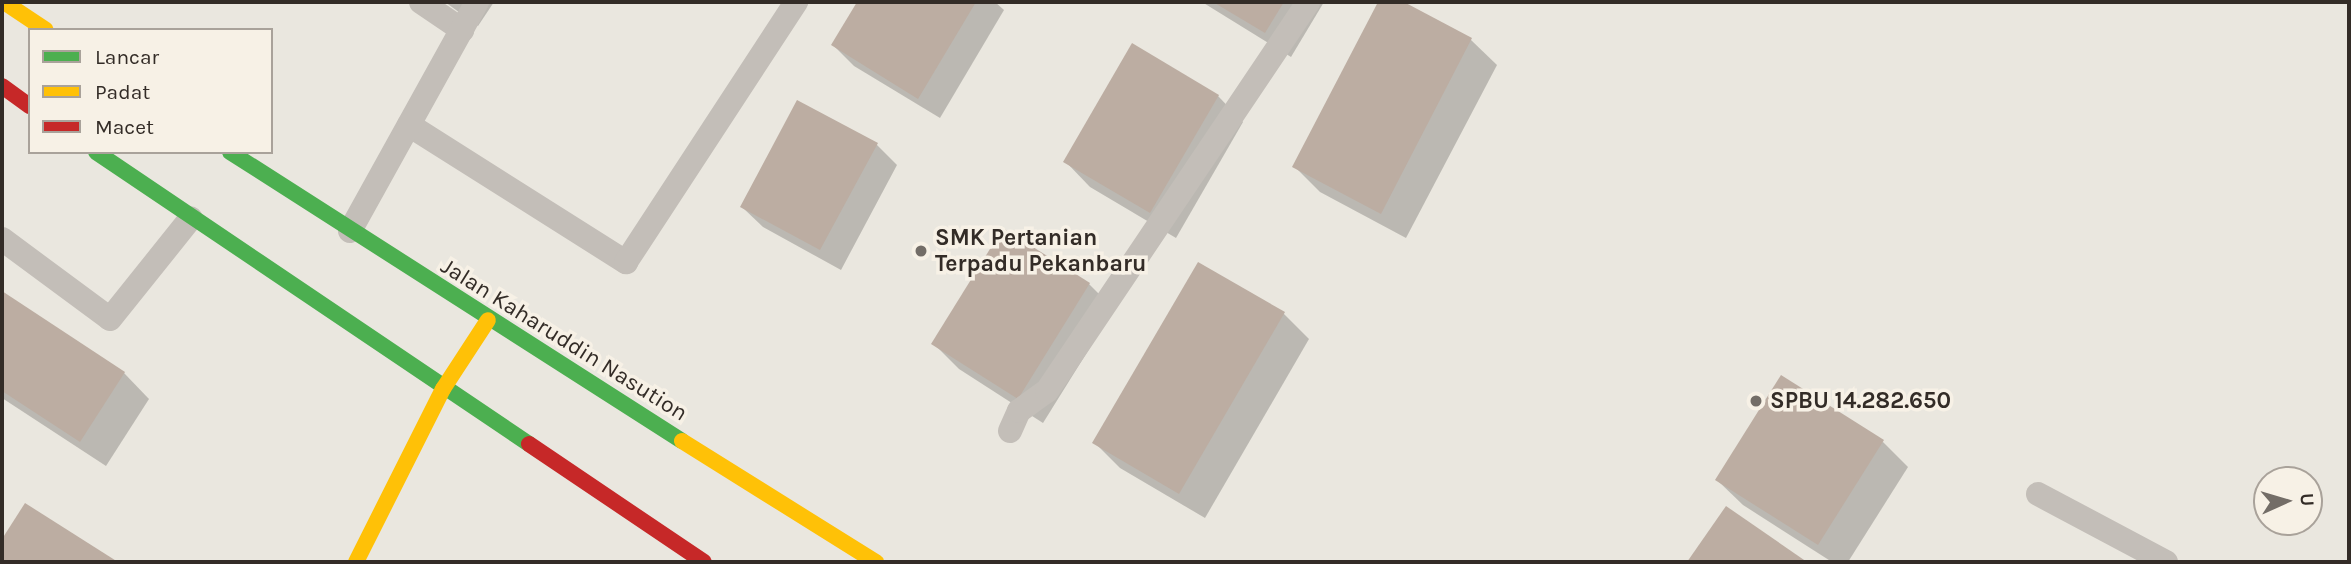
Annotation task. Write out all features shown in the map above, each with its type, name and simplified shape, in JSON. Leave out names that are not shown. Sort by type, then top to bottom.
[{"type":"main road","points":[[4,2],[43,28]]},
{"type":"main road","points":[[2,86],[28,105]]},
{"type":"main road","points":[[99,154],[443,389],[704,562]]},
{"type":"main road","name":"Jalan Kaharuddin Nasution","points":[[233,154],[488,320],[876,562]]},
{"type":"main road","points":[[356,562],[443,389],[488,320]]},
{"type":"lane","points":[[421,2],[462,30]]},
{"type":"lane","points":[[350,232],[477,2]]},
{"type":"lane","points":[[409,125],[626,262],[796,2]]},
{"type":"lane","points":[[1010,431],[1019,411],[1047,391],[1308,2]]},
{"type":"lane","points":[[2,239],[110,319],[191,218]]},
{"type":"lane","points":[[2038,494],[2166,562]]},
{"type":"building","points":[[857,2],[976,2],[918,99],[831,45]]},
{"type":"building","points":[[1213,2],[1284,2],[1265,33]]},
{"type":"building","points":[[1378,2],[1404,2],[1472,38],[1381,214],[1292,167]]},
{"type":"building","points":[[1132,43],[1219,95],[1150,213],[1063,162]]},
{"type":"building","points":[[797,100],[878,143],[820,250],[740,207]]},
{"type":"building","points":[[1003,228],[1090,283],[1018,399],[931,344]]},
{"type":"building","points":[[1198,262],[1285,312],[1179,494],[1092,443]]},
{"type":"building","points":[[2,291],[125,372],[80,442],[2,391]]},
{"type":"building","points":[[1781,375],[1884,440],[1818,545],[1715,480]]},
{"type":"building","points":[[25,503],[118,562],[2,562],[2,539]]},
{"type":"building","points":[[1726,506],[1807,562],[1687,562]]},
{"type":"traffic: fast","points":[[99,154],[529,444]]},
{"type":"traffic: fast","points":[[233,154],[682,441]]},
{"type":"traffic: slow","points":[[4,2],[43,28]]},
{"type":"traffic: slow","points":[[356,562],[443,389],[488,320]]},
{"type":"traffic: slow","points":[[682,441],[876,562]]},
{"type":"traffic: jam","points":[[2,86],[28,105]]},
{"type":"traffic: jam","points":[[529,444],[704,562]]},
{"type":"place","name":"SMK Pertanian Terpadu Pekanbaru","points":[[921,251]]},
{"type":"place","name":"SPBU 14.282.650","points":[[1756,401]]}]
